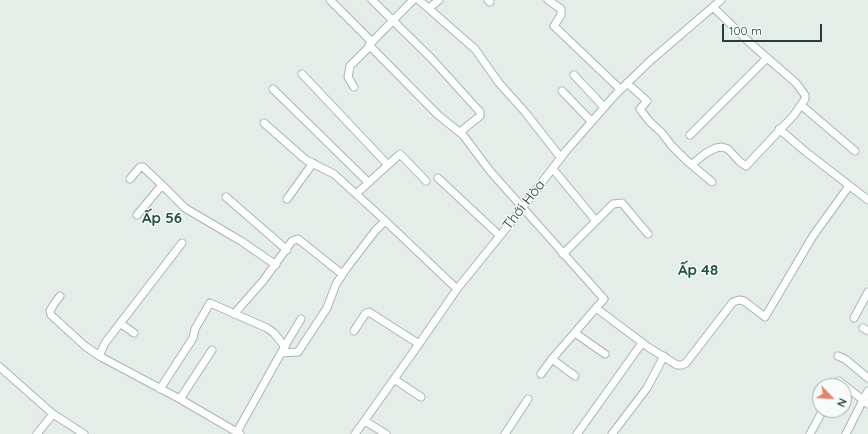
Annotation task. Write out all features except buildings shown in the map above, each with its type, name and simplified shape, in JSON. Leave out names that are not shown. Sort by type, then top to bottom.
[{"type":"street","points":[[330,0],[438,115],[460,132],[490,170],[604,299],[552,359],[541,374]]},
{"type":"street","points":[[372,0],[432,59],[481,113],[477,119],[460,132]]},
{"type":"street","points":[[354,87],[348,77],[350,66],[413,0]]},
{"type":"street","points":[[419,0],[475,49],[499,83],[525,112],[561,158]]},
{"type":"street","points":[[429,8],[439,0]]},
{"type":"street","points":[[548,0],[561,9],[562,15],[554,26],[620,90]]},
{"type":"street","name":"Thới Hòa","points":[[355,434],[456,289],[592,121],[620,90],[650,61],[721,0]]},
{"type":"street","points":[[692,164],[706,153],[722,147],[728,149],[740,162],[746,166],[805,99],[805,95],[796,83],[750,43],[713,7]]},
{"type":"street","points":[[690,135],[767,58]]},
{"type":"street","points":[[302,74],[388,165]]},
{"type":"street","points":[[574,75],[604,107]]},
{"type":"street","points":[[627,83],[647,101],[640,109],[649,121],[671,144],[712,182]]},
{"type":"street","points":[[274,89],[368,182]]},
{"type":"street","points":[[562,91],[592,121]]},
{"type":"street","points":[[801,105],[855,150]]},
{"type":"street","points":[[264,123],[306,160],[334,174],[456,289]]},
{"type":"street","points":[[779,129],[868,200]]},
{"type":"street","points":[[356,194],[400,154],[426,181]]},
{"type":"street","points":[[287,199],[313,164]]},
{"type":"street","points":[[130,179],[140,167],[143,167],[189,210],[241,241],[276,265]]},
{"type":"street","points":[[552,169],[596,221]]},
{"type":"street","points":[[438,178],[500,236]]},
{"type":"street","points":[[138,215],[162,186]]},
{"type":"street","points":[[596,308],[642,343],[677,365],[686,364],[733,302],[739,300],[744,302],[765,317],[814,236],[849,186]]},
{"type":"street","points":[[226,197],[287,250]]},
{"type":"street","points":[[563,254],[613,204],[622,203],[648,234]]},
{"type":"street","points":[[283,350],[298,352],[327,308],[336,284],[342,274],[360,249],[385,221]]},
{"type":"street","points":[[234,314],[276,265],[292,241],[298,239],[342,274]]},
{"type":"street","points":[[100,357],[106,343],[120,323],[182,243]]},
{"type":"street","points":[[854,318],[868,292]]},
{"type":"street","points":[[60,296],[50,311],[51,315],[85,346],[100,357],[180,399],[238,433],[267,376],[302,319]]},
{"type":"street","points":[[160,389],[193,338],[195,329],[210,303],[267,328],[274,333],[283,350]]},
{"type":"street","points":[[354,331],[365,314],[368,312],[419,344]]},
{"type":"street","points":[[120,323],[134,334]]},
{"type":"street","points":[[575,333],[605,354]]},
{"type":"street","points":[[577,434],[642,343]]},
{"type":"street","points":[[180,399],[212,350]]},
{"type":"street","points":[[612,434],[647,388],[664,356]]},
{"type":"street","points":[[838,356],[845,359],[868,378]]},
{"type":"street","points":[[552,359],[575,376]]},
{"type":"street","points":[[0,367],[53,414],[84,434]]},
{"type":"street","points":[[394,379],[421,397]]},
{"type":"street","points":[[846,434],[865,402],[868,391]]},
{"type":"street","points":[[852,392],[865,402]]},
{"type":"street","points":[[509,433],[528,399]]},
{"type":"street","points":[[38,434],[53,414]]},
{"type":"street","points":[[810,434],[819,418]]},
{"type":"street","points":[[365,420],[386,434]]},
{"type":"district","name":"Ấp 56","points":[[162,218]]},
{"type":"district","name":"Ấp 48","points":[[698,270]]}]
